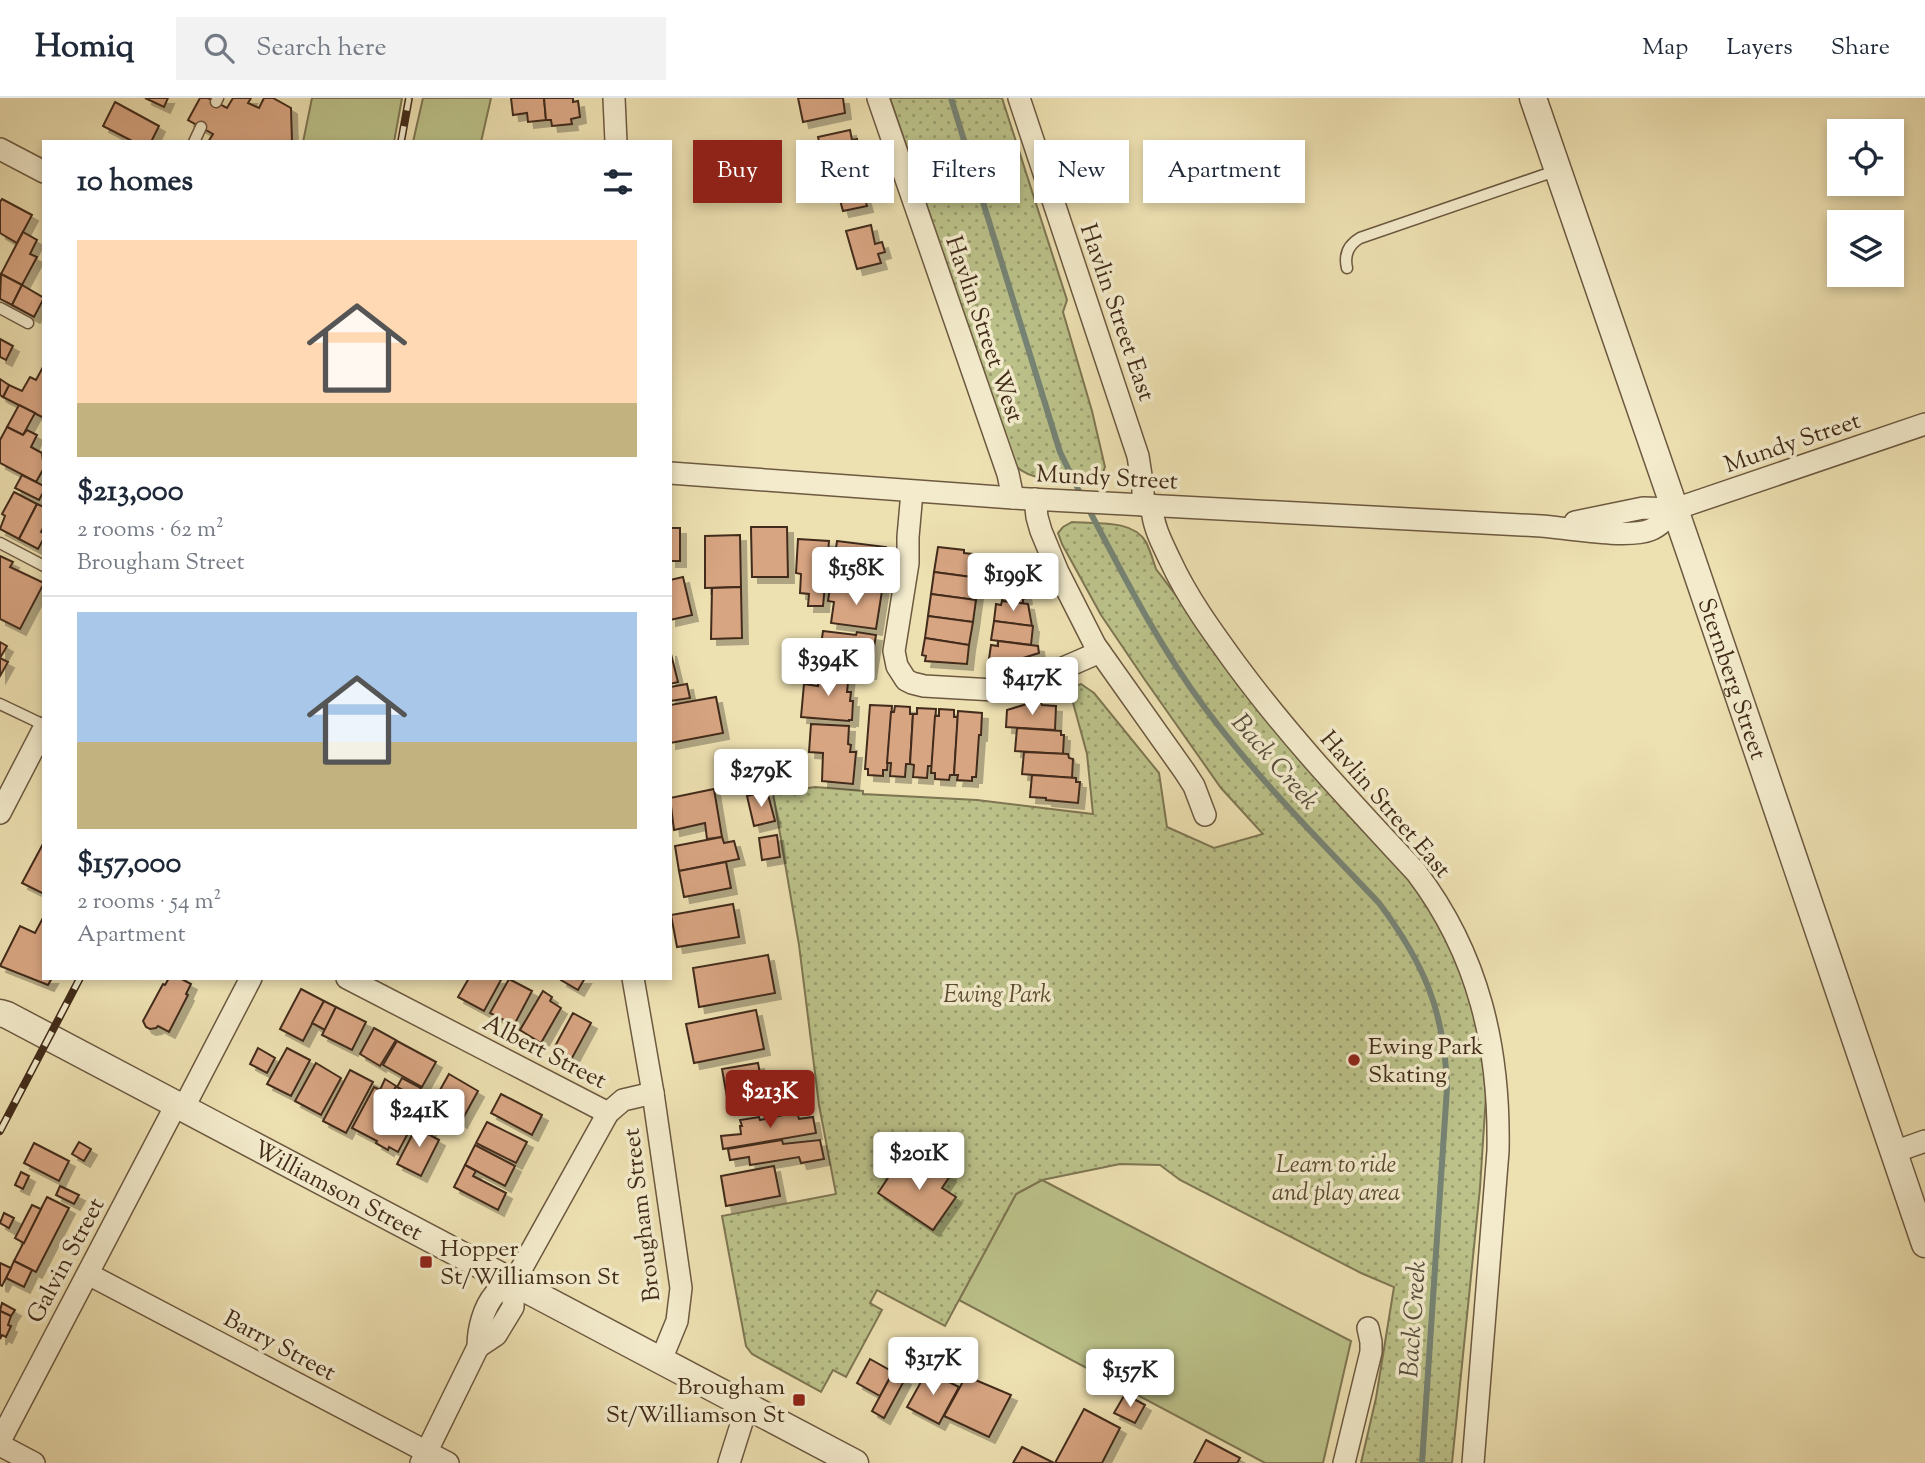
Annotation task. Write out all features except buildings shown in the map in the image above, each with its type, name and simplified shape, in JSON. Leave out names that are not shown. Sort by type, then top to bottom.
[{"type":"street","points":[[614,98],[616,140]]},
{"type":"street","name":"Havlin Street West","points":[[878,98],[1008,474],[1013,498]]},
{"type":"street","name":"Havlin Street East","points":[[1018,98],[1138,456],[1143,488],[1153,521],[1183,586],[1210,629],[1268,708],[1416,872],[1432,894],[1446,916],[1481,1000],[1496,1080],[1498,1139],[1473,1463]]},
{"type":"street","name":"Sternberg Street","points":[[1536,103],[1925,1244]]},
{"type":"street","points":[[0,149],[42,171]]},
{"type":"street","name":"Mundy Street","points":[[672,473],[912,492],[1541,526],[1618,533],[1651,530],[1675,509],[1925,424]]},
{"type":"street","points":[[912,492],[908,563],[894,651],[897,666],[906,680],[925,686],[994,690],[1054,672],[1100,652]]},
{"type":"street","points":[[1035,499],[1041,531],[1080,617],[1100,652],[1194,786],[1205,815]]},
{"type":"street","points":[[0,813],[42,731]]},
{"type":"street","name":"Galvin Street","points":[[0,1443],[88,1274],[250,980]]},
{"type":"street","name":"Albert Street","points":[[351,980],[608,1113]]},
{"type":"street","name":"Brougham Street","points":[[633,980],[653,1093],[681,1289],[677,1321],[662,1360]]},
{"type":"street","name":"Williamson Street","points":[[2,1012],[662,1360],[840,1460]]},
{"type":"street","points":[[424,1458],[478,1347],[480,1327],[493,1297],[514,1282],[608,1113],[623,1100],[653,1093]]},
{"type":"street","points":[[1894,1152],[1925,1141]]},
{"type":"street","name":"Barry Street","points":[[88,1274],[424,1458],[448,1463]]},
{"type":"street","points":[[1344,1463],[1371,1352],[1367,1328]]},
{"type":"street","points":[[729,1463],[747,1406]]},
{"type":"street","points":[[0,1443],[34,1463]]},
{"type":"lane","points":[[195,140],[201,127]]},
{"type":"lane","points":[[1347,268],[1346,256],[1349,248],[1360,238],[1559,170]]},
{"type":"lane","points":[[0,308],[28,323]]},
{"type":"lane","points":[[0,543],[42,565]]},
{"type":"lane","points":[[0,704],[42,726]]},
{"type":"green space","points":[[312,98],[402,98],[394,140],[303,140]]},
{"type":"green space","points":[[423,98],[491,98],[481,140],[413,140]]},
{"type":"green space","points":[[890,98],[1002,98],[1016,140],[908,140],[908,151]]},
{"type":"green space","points":[[1020,154],[1067,300],[1063,312],[1105,467],[1099,483],[1032,476],[1016,466],[926,203],[1020,203]]},
{"type":"green space","name":"Ewing Park","points":[[1072,522],[1123,526],[1132,529],[1146,542],[1156,569],[1280,732],[1429,897],[1478,1002],[1486,1095],[1480,1188],[1452,1463],[1361,1463],[1376,1398],[1394,1287],[1361,1273],[1180,1180],[1160,1165],[1120,1164],[1042,1180],[1016,1194],[945,1326],[877,1290],[870,1303],[882,1310],[846,1377],[833,1370],[821,1392],[752,1354],[746,1346],[722,1216],[836,1194],[819,1105],[799,945],[773,793],[815,787],[863,791],[863,794],[977,800],[1093,814],[1087,754],[1069,688],[1081,684],[1094,693],[1159,773],[1167,827],[1214,848],[1263,834],[1221,788],[1101,615],[1058,533]]},
{"type":"green space","points":[[1042,1180],[1351,1341],[1323,1463],[1265,1463],[959,1300],[1016,1194]]},
{"type":"waterway","name":"Back Creek","points":[[951,98],[1060,452],[1082,497]]},
{"type":"waterway","name":"Back Creek","points":[[1087,506],[1142,610],[1188,684],[1267,784],[1379,903],[1408,947],[1429,990],[1442,1035],[1447,1088],[1422,1463]]},
{"type":"railway","points":[[401,140],[409,98]]},
{"type":"railway","points":[[0,1131],[79,980]]},
{"type":"place","name":"Ewing Park Skating","points":[[1354,1060]]},
{"type":"place","name":"Hopper St/Williamson St","points":[[426,1262]]},
{"type":"place","name":"Brougham St/Williamson St","points":[[799,1400]]},
{"type":"park label","name":"Learn to ride and play area","points":[[1336,1178]]}]
